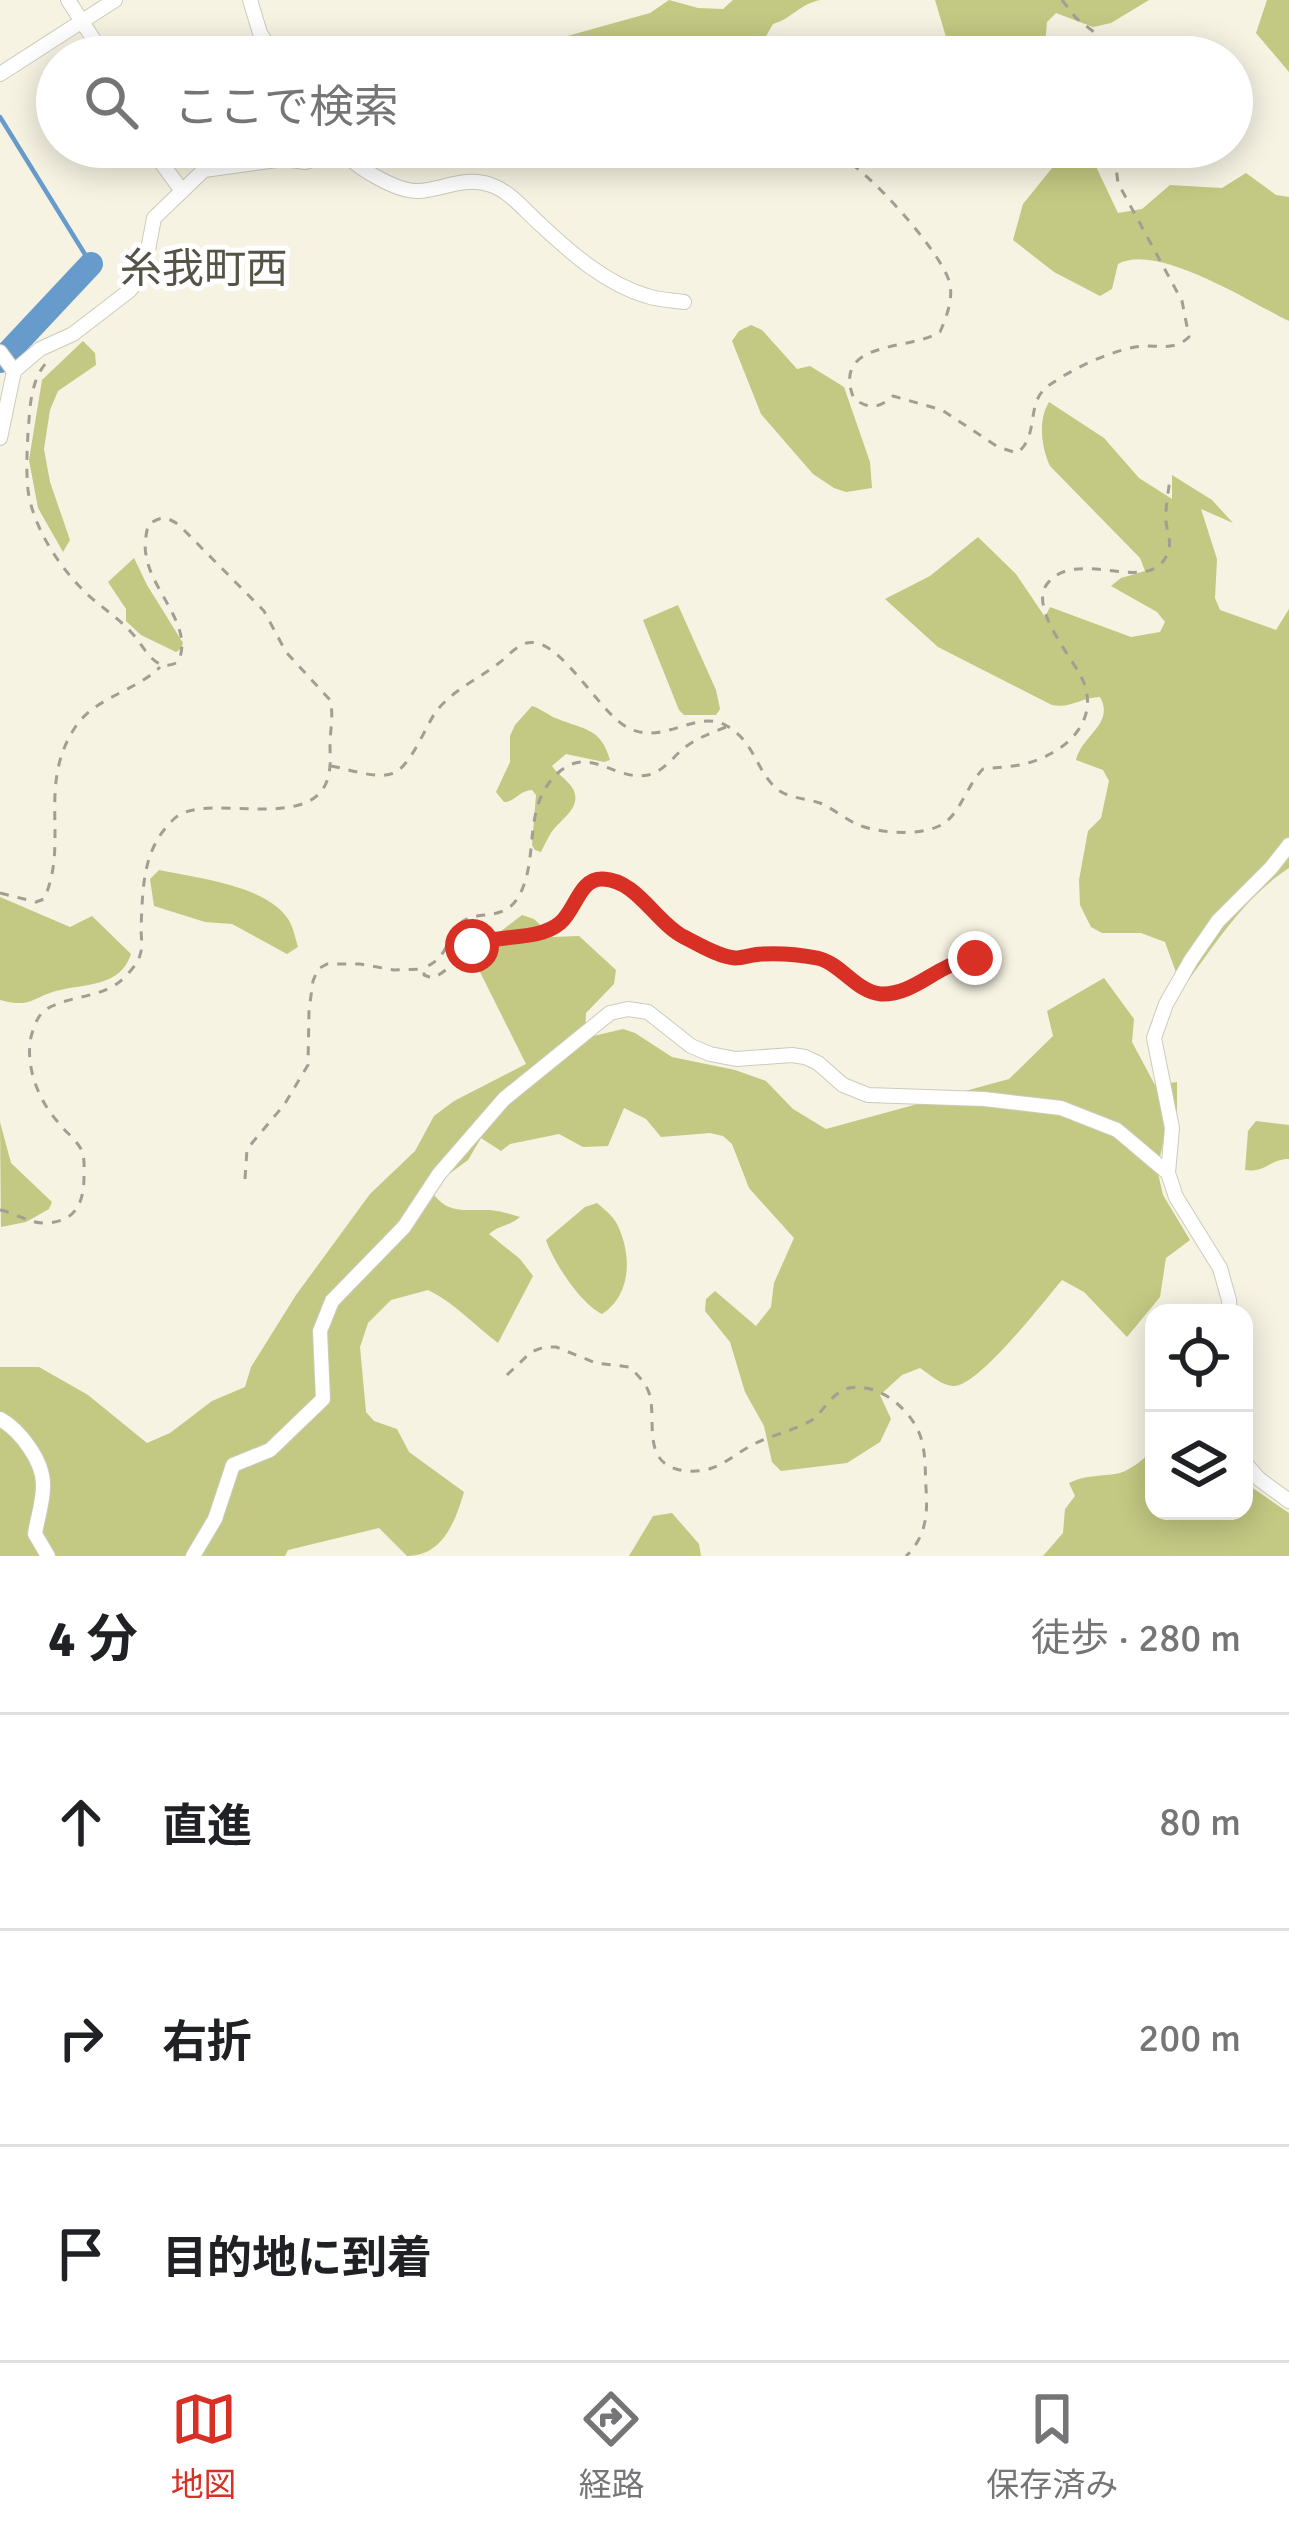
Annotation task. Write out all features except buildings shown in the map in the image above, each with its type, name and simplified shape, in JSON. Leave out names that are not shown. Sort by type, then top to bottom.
[{"type":"street","points":[[68,0],[91,36]]},
{"type":"street","points":[[58,36],[115,0]]},
{"type":"street","points":[[250,0],[262,36]]},
{"type":"street","points":[[0,74],[36,50]]},
{"type":"street","points":[[165,168],[182,191]]},
{"type":"street","points":[[0,438],[14,371],[129,291],[145,266],[154,218],[204,170],[213,168]]},
{"type":"street","points":[[364,168],[416,191],[476,181],[496,186],[590,267],[647,296],[684,302]]},
{"type":"street","points":[[0,352],[14,371]]},
{"type":"street","points":[[1229,1304],[1220,1268],[1176,1197],[1168,1173],[1172,1128],[1154,1038],[1166,1004],[1218,921],[1289,845]]},
{"type":"street","points":[[193,1556],[215,1519],[233,1465],[270,1450],[323,1399],[320,1331],[332,1301],[404,1227],[439,1174],[504,1099],[610,1012],[648,1012],[691,1046],[710,1054],[736,1059],[805,1057],[843,1085],[868,1096],[984,1099],[1060,1108],[1118,1130],[1168,1173]]},
{"type":"street","points":[[0,1419],[30,1449],[44,1481],[34,1534],[48,1556]]},
{"type":"street","points":[[1253,1472],[1289,1501]]},
{"type":"path","points":[[1062,0],[1099,36]]},
{"type":"path","points":[[856,168],[904,215],[950,281],[950,297],[940,332],[930,339],[865,354],[850,378],[854,398],[867,407],[881,406],[893,396],[942,410],[998,447],[1017,453],[1031,436],[1040,392],[1052,383],[1120,351],[1141,345],[1167,348],[1189,338],[1182,301],[1118,183],[1116,168]]},
{"type":"path","points":[[0,1210],[46,1223],[70,1215],[82,1201],[84,1161],[33,1078],[30,1044],[41,1011],[118,983],[140,956],[145,868],[162,832],[190,809],[276,810],[303,803],[325,785],[330,766],[330,700],[286,652],[264,611],[169,517],[148,525],[145,550],[160,594],[184,640],[178,662],[161,666],[72,578],[40,529],[30,502],[30,404],[37,373],[48,361]]},
{"type":"path","points":[[330,766],[394,773],[454,692],[529,643],[554,652],[613,716],[634,730],[648,735],[705,722],[727,726],[753,750],[779,790],[790,796],[815,801],[869,828],[920,833],[934,829],[949,820],[983,769],[1045,758],[1074,738],[1087,710],[1087,696],[1049,622],[1042,592],[1048,582],[1068,571],[1086,567],[1137,574],[1161,564],[1170,542],[1166,522],[1170,476]]},
{"type":"path","points":[[0,893],[36,902],[44,898],[53,872],[55,778],[76,727],[93,710],[161,666]]},
{"type":"path","points":[[245,1179],[247,1149],[284,1105],[308,1065],[309,1010],[318,969],[326,964],[424,968],[443,956],[457,927],[467,919],[496,915],[516,901],[526,876],[532,818],[559,773],[588,761],[648,775],[698,738],[727,726]]},
{"type":"path","points":[[424,968],[424,975],[436,978],[483,941],[558,925],[586,884],[603,879],[635,893],[681,936],[724,956],[765,953],[820,958],[883,994],[919,984],[950,965],[975,958]]},
{"type":"path","points":[[507,1375],[531,1352],[544,1347],[596,1363],[629,1367],[651,1399],[655,1450],[664,1463],[688,1471],[714,1468],[756,1443],[804,1424],[847,1389],[878,1391],[892,1399],[922,1440],[926,1522],[907,1556]]},
{"type":"green space","points":[[669,0],[723,9],[733,0],[820,0],[773,24],[766,36],[567,36],[650,13]]},
{"type":"green space","points":[[935,0],[1149,0],[1111,23],[1093,27],[1056,13],[1047,22],[1046,36],[946,36]]},
{"type":"green space","points":[[1267,0],[1289,0],[1289,72],[1256,33]]},
{"type":"green space","points":[[1052,168],[1097,168],[1118,213],[1142,209],[1170,185],[1222,188],[1246,173],[1276,195],[1289,197],[1289,321],[1204,278],[1156,261],[1135,259],[1118,264],[1112,289],[1100,296],[1054,272],[1013,240],[1023,204]]},
{"type":"green space","points":[[751,325],[762,330],[797,369],[810,366],[844,387],[870,462],[872,488],[846,492],[813,474],[761,414],[732,341]]},
{"type":"green space","points":[[83,341],[95,353],[96,365],[58,391],[44,449],[70,540],[63,552],[38,508],[29,460],[42,380]]},
{"type":"green space","points":[[1049,402],[1104,438],[1139,478],[1172,499],[1172,475],[1212,500],[1233,523],[1201,509],[1217,559],[1215,598],[1220,610],[1276,630],[1289,609],[1289,868],[1244,908],[1182,989],[1165,942],[1141,933],[1102,933],[1091,927],[1080,905],[1079,880],[1088,831],[1101,818],[1109,781],[1103,770],[1076,760],[1101,722],[1104,706],[1100,697],[1052,705],[938,647],[885,599],[930,576],[978,537],[1016,574],[1045,617],[1050,607],[1131,637],[1160,632],[1165,622],[1157,612],[1111,586],[1145,571],[1140,558],[1050,466],[1042,434]]},
{"type":"green space","points":[[134,558],[183,643],[176,652],[141,635],[126,621],[126,609],[108,582]]},
{"type":"green space","points":[[678,605],[716,690],[720,709],[716,715],[684,715],[679,710],[643,620]]},
{"type":"green space","points":[[532,706],[591,732],[610,760],[566,754],[552,766],[571,786],[575,802],[541,852],[532,845],[536,795],[532,790],[504,802],[496,792],[510,762],[510,736]]},
{"type":"green space","points":[[159,870],[264,898],[288,919],[298,947],[287,954],[232,924],[205,922],[154,906],[150,879]]},
{"type":"green space","points":[[0,897],[70,927],[92,916],[131,954],[126,965],[110,979],[25,1003],[0,1000]]},
{"type":"green space","points":[[522,915],[534,919],[553,937],[579,936],[616,970],[614,984],[586,1013],[585,1038],[623,1029],[672,1057],[766,1081],[793,1109],[826,1129],[1009,1079],[1053,1036],[1047,1011],[1104,978],[1134,1019],[1132,1042],[1155,1085],[1177,1082],[1177,1122],[1163,1144],[1157,1169],[1163,1195],[1190,1240],[1166,1258],[1160,1297],[1154,1304],[1145,1304],[1145,1315],[1127,1337],[1084,1292],[1062,1280],[1027,1323],[965,1383],[945,1384],[920,1368],[902,1375],[880,1395],[891,1419],[880,1442],[847,1463],[781,1471],[772,1462],[764,1426],[745,1392],[730,1342],[705,1311],[706,1299],[715,1291],[756,1326],[771,1307],[774,1283],[794,1238],[749,1188],[732,1144],[710,1133],[661,1137],[646,1119],[624,1108],[608,1146],[583,1147],[559,1134],[510,1144],[501,1151],[481,1138],[468,1160],[437,1183],[434,1195],[452,1208],[520,1217],[489,1234],[533,1276],[498,1343],[428,1290],[391,1300],[368,1323],[360,1347],[366,1412],[374,1421],[397,1429],[409,1452],[464,1492],[438,1544],[407,1556],[379,1528],[288,1550],[285,1556],[0,1556],[0,1367],[39,1367],[88,1395],[147,1443],[170,1433],[212,1401],[245,1387],[251,1367],[296,1295],[370,1194],[415,1151],[434,1116],[526,1064],[471,954]]},
{"type":"green space","points":[[1256,1121],[1289,1125],[1289,1159],[1245,1170],[1248,1131]]},
{"type":"green space","points":[[0,1122],[11,1163],[52,1202],[49,1209],[26,1222],[1,1227]]},
{"type":"green space","points":[[597,1203],[617,1224],[627,1261],[619,1296],[602,1314],[569,1282],[546,1240],[585,1207]]},
{"type":"green space","points":[[1145,1457],[1145,1520],[1253,1520],[1253,1488],[1289,1513],[1289,1556],[1043,1556],[1063,1533],[1065,1509],[1075,1496],[1069,1483],[1125,1471]]},
{"type":"green space","points":[[672,1513],[699,1544],[701,1556],[629,1556],[653,1516]]},
{"type":"waterway","points":[[0,117],[91,264]]},
{"type":"waterway","points":[[0,361],[91,264]]},
{"type":"district","name":"糸我町西","points":[[204,268]]},
{"type":"route","points":[[472,946],[558,925],[586,884],[603,879],[635,893],[681,936],[724,956],[765,953],[820,958],[854,982],[883,994],[919,984],[950,965],[975,958]]}]
